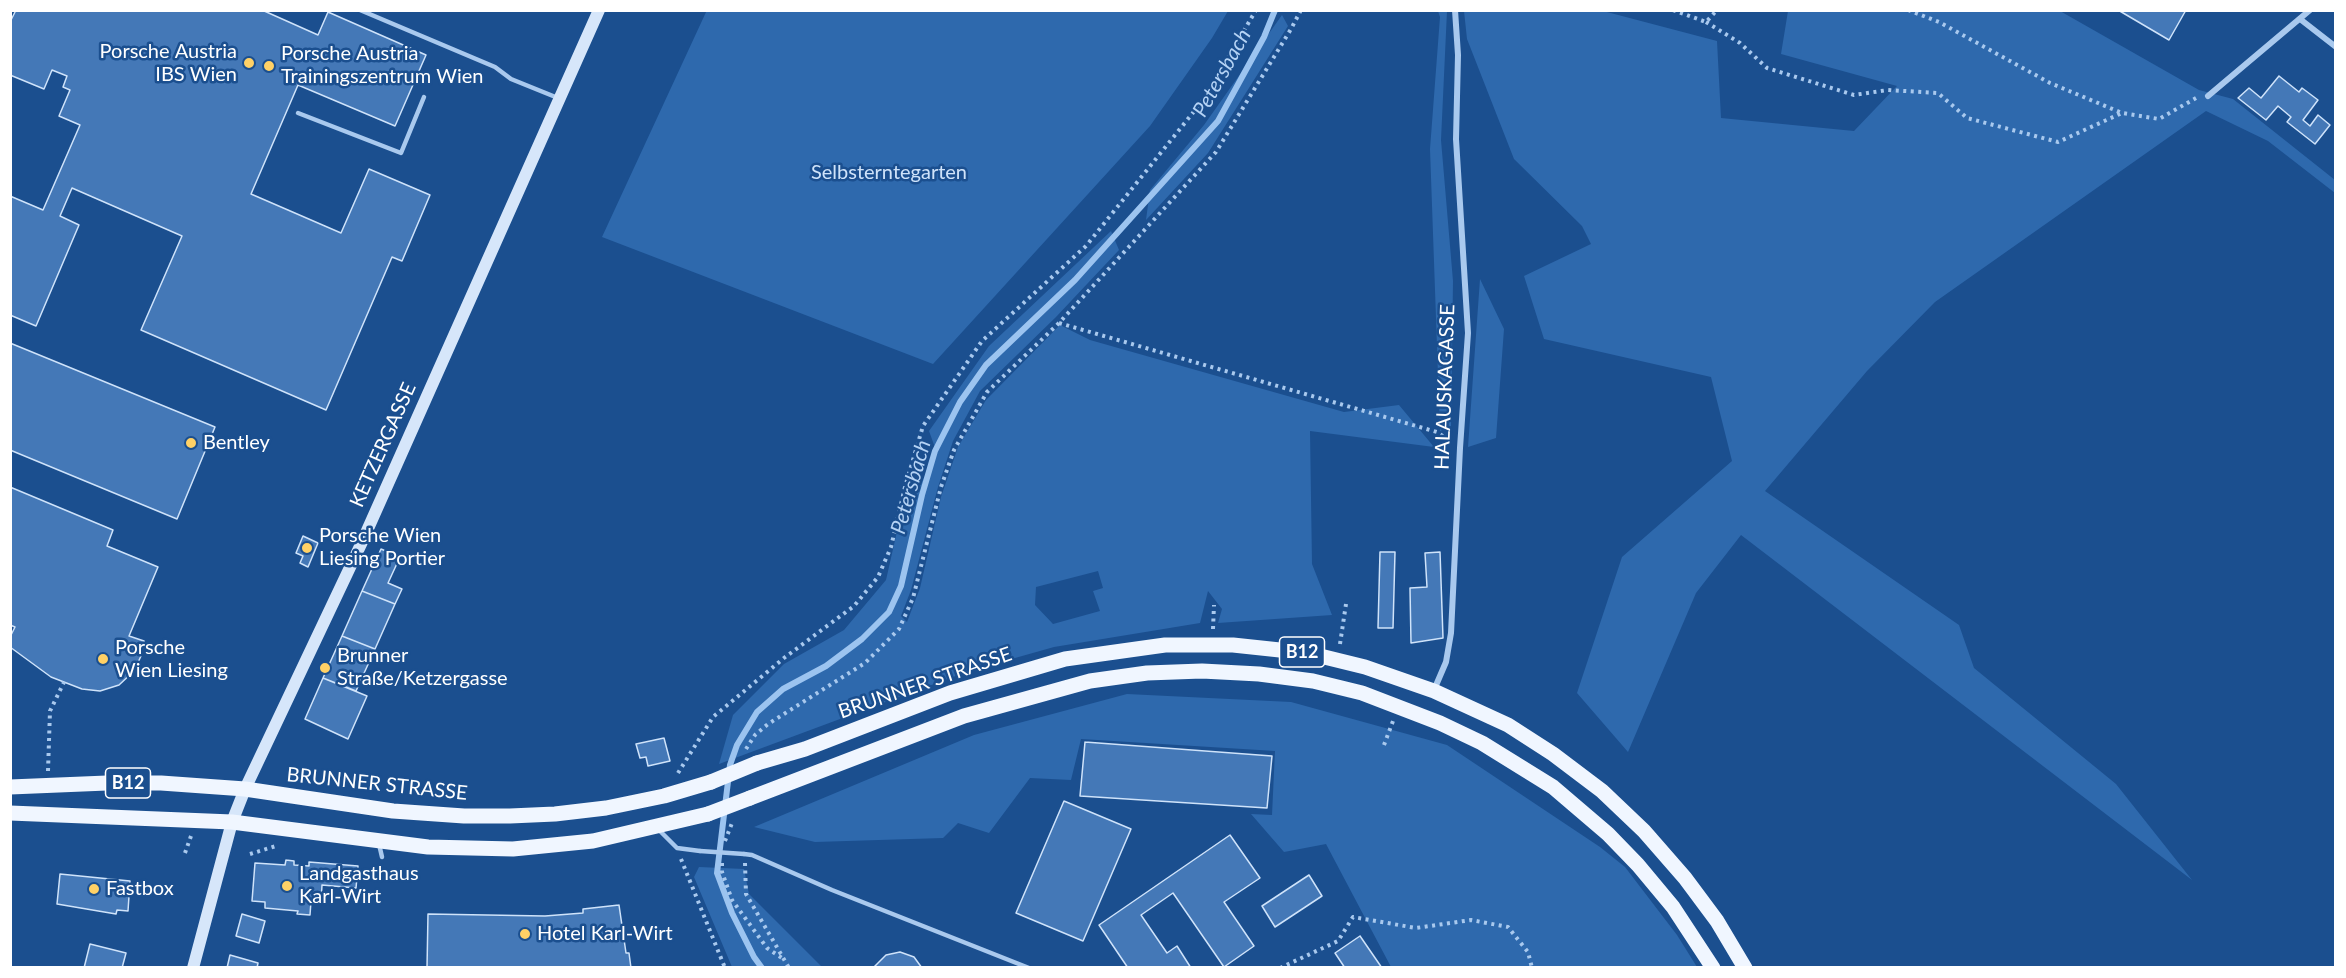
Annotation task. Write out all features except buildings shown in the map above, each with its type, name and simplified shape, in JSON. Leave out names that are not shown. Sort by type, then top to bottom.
[{"type":"main road","name":"KETZERGASSE","points":[[193,968],[232,822],[362,542],[599,10]]},
{"type":"main road","name":"BRUNNER STRASSE","points":[[10,787],[161,783],[246,789],[383,810],[464,816],[580,812],[664,796],[711,782],[758,763],[805,749],[950,693],[1065,659],[1165,645],[1212,645],[1308,653],[1365,667],[1434,691],[1508,725],[1553,754],[1602,791],[1644,831],[1685,878],[1716,921],[1745,968]]},
{"type":"main road","name":"B12","points":[[10,813],[232,822],[378,842],[446,848],[541,848],[593,841],[708,814],[964,716],[1090,681],[1147,673],[1202,671],[1259,674],[1314,681],[1362,693],[1482,742],[1524,768],[1577,806],[1638,865],[1673,907],[1713,968]]},
{"type":"street","name":"HALAUSKAGASSE","points":[[1434,691],[1446,662],[1451,633],[1468,333],[1456,139],[1458,55],[1455,10]]},
{"type":"street","points":[[2208,96],[2310,10]]},
{"type":"street","points":[[2300,19],[2336,47]]},
{"type":"lane","points":[[360,10],[485,63],[511,79],[560,99]]},
{"type":"lane","points":[[298,113],[401,153],[424,97]]},
{"type":"lane","points":[[656,828],[677,848],[752,855],[832,890],[1029,968]]},
{"type":"lane","points":[[378,842],[382,857]]},
{"type":"path","points":[[664,796],[713,717],[784,658],[854,606],[878,577],[891,547],[905,487],[923,426],[982,340],[1086,246],[1204,99],[1256,10]]},
{"type":"path","points":[[742,754],[755,735],[768,724],[865,663],[899,629],[913,598],[941,487],[954,450],[987,392],[1059,323],[1216,153],[1292,29],[1301,10]]},
{"type":"path","points":[[1673,10],[1706,22],[1740,43],[1767,68],[1854,95],[1888,90],[1938,93],[1967,118],[2058,142],[2122,113]]},
{"type":"path","points":[[1706,22],[1717,10]]},
{"type":"path","points":[[1908,10],[1939,22],[2050,83],[2122,113],[2159,119],[2190,103],[2205,91],[2214,91]]},
{"type":"path","points":[[1059,323],[1437,432],[1460,448]]},
{"type":"path","points":[[1337,660],[1346,603]]},
{"type":"path","points":[[1212,645],[1214,605]]},
{"type":"path","points":[[48,787],[50,711],[64,682]]},
{"type":"path","points":[[1384,745],[1398,706]]},
{"type":"path","points":[[677,848],[725,968]]},
{"type":"path","points":[[744,854],[746,894],[789,968]]},
{"type":"path","points":[[722,872],[732,900],[767,948],[782,958]]},
{"type":"path","points":[[1280,968],[1338,941],[1353,917],[1416,928],[1471,920],[1508,927],[1528,951],[1532,968]]},
{"type":"green space","name":"Selbsterntegarten","points":[[707,10],[1228,11],[1212,38],[1150,126],[933,364],[602,237]]},
{"type":"green space","points":[[1438,11],[1447,11],[1441,140],[1453,281],[1451,426],[1440,431],[1430,149],[1440,17]]},
{"type":"green space","points":[[1464,11],[1603,11],[1717,41],[1721,118],[1854,131],[1897,86],[1781,54],[1788,11],[2060,11],[2199,90],[2233,99],[2335,180],[2335,193],[2268,141],[2206,111],[1935,302],[1867,371],[1765,491],[1959,625],[1974,668],[2116,784],[2192,880],[1741,535],[1696,593],[1628,752],[1577,693],[1622,557],[1732,461],[1711,377],[1544,339],[1524,276],[1591,244],[1582,226],[1514,159],[1467,39]]},
{"type":"green space","points":[[1282,15],[1288,26],[1208,153],[1146,220],[1150,190],[1204,125]]},
{"type":"green space","points":[[1111,231],[1119,250],[1056,317],[980,391],[953,441],[938,487],[911,590],[901,616],[907,622],[920,588],[941,497],[958,447],[986,400],[1060,325],[1090,340],[1344,412],[1399,405],[1434,447],[1310,431],[1312,564],[1332,615],[1218,623],[1222,609],[1208,591],[1200,623],[1054,647],[969,671],[719,764],[733,715],[784,664],[844,630],[886,580],[898,527],[937,453],[929,431],[989,346]],"holes":[[[1098,571],[1103,588],[1093,591],[1100,611],[1053,624],[1035,605],[1036,587]]]},
{"type":"green space","points":[[1480,279],[1504,329],[1496,438],[1468,447]]},
{"type":"green space","points":[[1127,694],[1291,702],[1447,745],[1600,847],[1625,867],[1677,935],[1697,967],[1391,967],[1326,844],[1284,852],[1251,814],[1272,815],[1275,751],[1081,739],[1071,780],[1030,778],[989,833],[958,823],[943,838],[815,842],[754,827],[974,735]]},
{"type":"green space","points":[[699,867],[744,869],[749,894],[822,967],[732,967],[694,877]]},
{"type":"waterway","name":"Petersbach","points":[[762,968],[732,913],[717,873],[730,765],[737,745],[757,712],[783,689],[826,666],[862,639],[889,612],[901,586],[922,495],[935,451],[960,402],[986,365],[1075,280],[1218,121],[1264,37],[1275,10]]},
{"type":"place","name":"Porsche Austria IBS Wien","points":[[249,63]]},
{"type":"place","name":"Porsche Austria Trainingszentrum Wien","points":[[269,66]]},
{"type":"place","name":"Bentley","points":[[191,443]]},
{"type":"place","name":"Porsche Wien Liesing Portier","points":[[307,548]]},
{"type":"place","name":"Porsche Wien Liesing","points":[[103,659]]},
{"type":"place","name":"Brunner Straße/Ketzergasse","points":[[325,668]]},
{"type":"place","name":"Landgasthaus Karl-Wirt","points":[[287,886]]},
{"type":"place","name":"Fastbox","points":[[94,889]]},
{"type":"place","name":"Hotel Karl-Wirt","points":[[525,934]]}]
